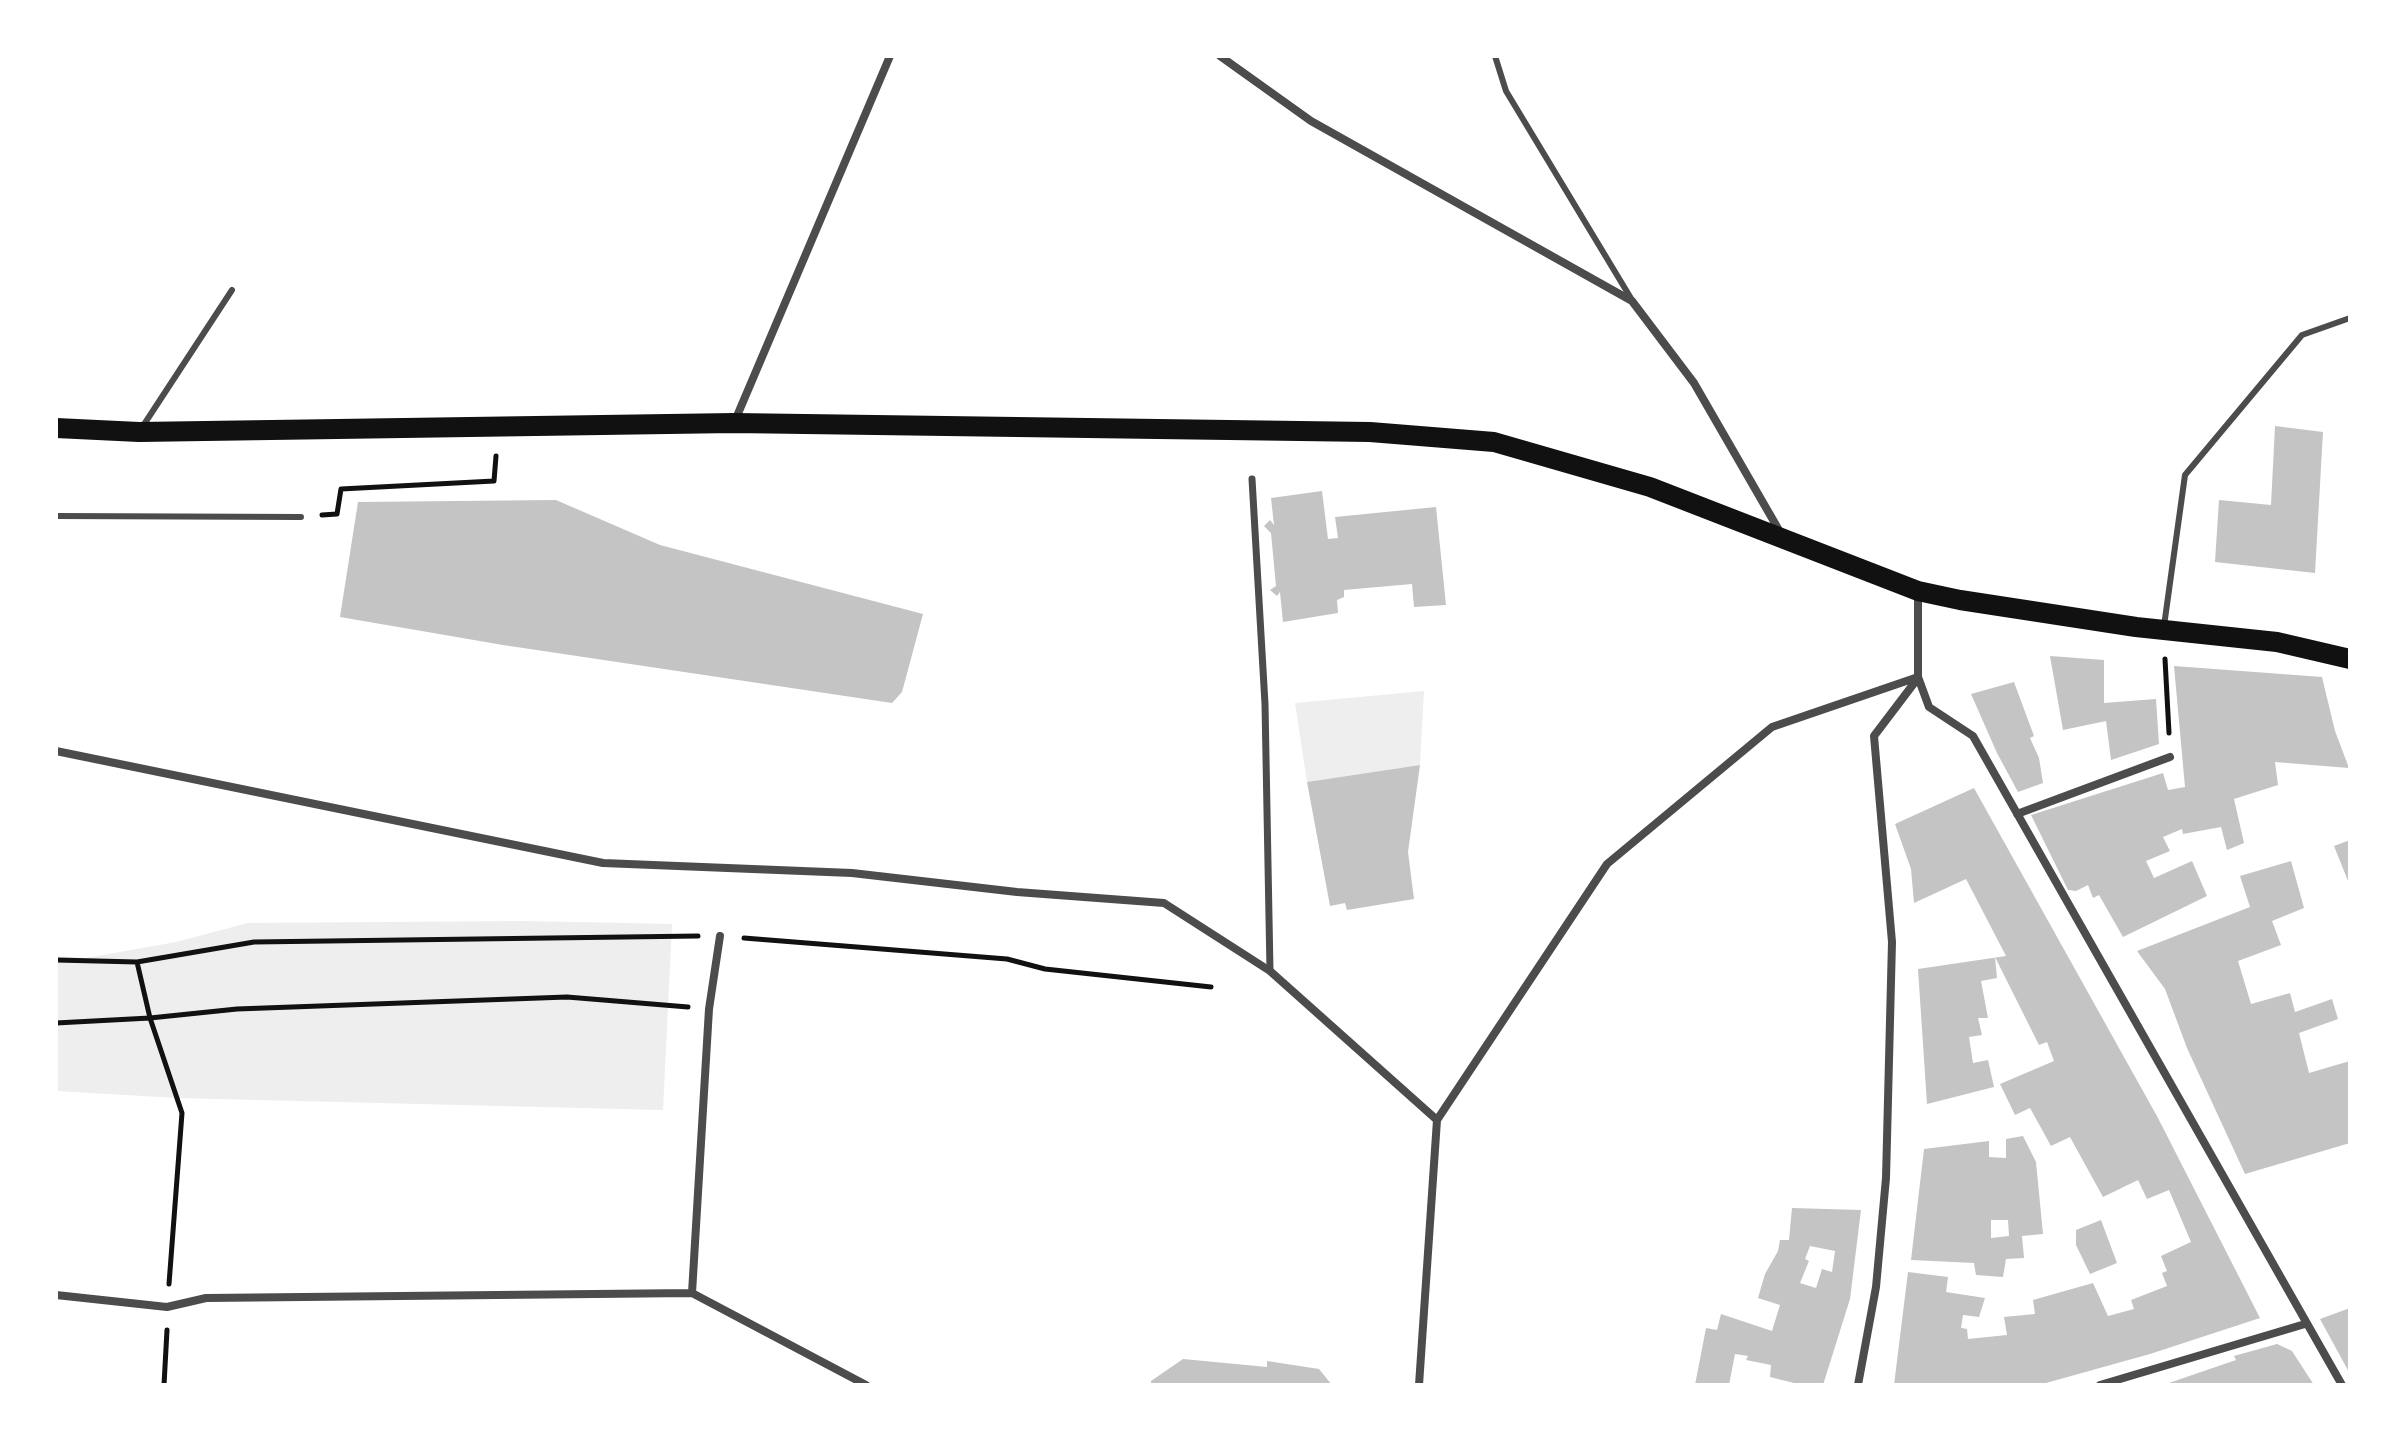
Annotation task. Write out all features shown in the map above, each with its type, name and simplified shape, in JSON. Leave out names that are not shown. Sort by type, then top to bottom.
[{"type":"main road","points":[[56,428],[139,432],[734,423],[1370,432],[1494,442],[1650,487],[1918,591],[2163,630],[2277,642],[2350,659]]},
{"type":"street","points":[[734,423],[890,56]]},
{"type":"street","points":[[1220,56],[1311,121],[1632,301],[1694,383],[1785,540]]},
{"type":"street","points":[[1252,479],[1265,704],[1270,971]]},
{"type":"street","points":[[1918,591],[1918,677],[1929,707],[1973,736],[2342,1385]]},
{"type":"street","points":[[1419,1385],[1437,1120],[1607,864],[1772,727],[1918,677]]},
{"type":"street","points":[[1858,1385],[1876,1287],[1888,1115],[1892,942],[1874,736],[1918,677]]},
{"type":"street","points":[[56,751],[603,863],[852,873],[1017,892],[1164,903],[1270,971],[1437,1120]]},
{"type":"street","points":[[2017,814],[2170,757]]},
{"type":"street","points":[[692,1293],[709,1009],[720,936]]},
{"type":"street","points":[[56,1295],[167,1307],[206,1298],[692,1293],[859,1384]]},
{"type":"street","points":[[2100,1385],[2305,1324]]},
{"type":"lane","points":[[1495,56],[1506,91],[1632,301]]},
{"type":"lane","points":[[139,432],[232,290]]},
{"type":"lane","points":[[2163,630],[2185,475],[2302,335],[2350,318]]},
{"type":"lane","points":[[56,516],[301,517]]},
{"type":"path","points":[[301,517],[337,514],[341,489],[494,481],[498,427]]},
{"type":"path","points":[[2163,630],[2170,757]]},
{"type":"path","points":[[56,960],[137,962],[254,942],[720,936],[1007,959],[1045,969],[1211,987]]},
{"type":"path","points":[[137,962],[150,1018],[182,1113],[164,1385]]},
{"type":"path","points":[[56,1023],[237,1009],[567,997],[709,1009]]},
{"type":"shaded area","points":[[1424,691],[1420,765],[1307,782],[1295,703]]},
{"type":"shaded area","points":[[524,921],[672,924],[663,1110],[177,1098],[56,1091],[56,956],[86,958],[176,942],[248,923]]},
{"type":"building","points":[[2275,426],[2323,432],[2315,573],[2215,562],[2219,500],[2271,505]]},
{"type":"building","points":[[1322,491],[1328,539],[1338,538],[1335,517],[1436,507],[1446,605],[1414,607],[1412,584],[1344,590],[1344,597],[1337,600],[1338,613],[1283,622],[1280,592],[1277,596],[1270,590],[1276,586],[1271,533],[1264,526],[1270,520],[1274,525],[1271,498]]},
{"type":"building","points":[[556,500],[660,545],[923,614],[902,692],[892,703],[503,645],[340,617],[358,502]]},
{"type":"building","points":[[2050,656],[2104,660],[2104,703],[2156,699],[2159,744],[2111,760],[2106,721],[2063,730]]},
{"type":"building","points":[[2174,666],[2322,677],[2335,731],[2349,768],[2275,762],[2278,785],[2234,799],[2244,843],[2227,850],[2221,827],[2183,834],[2182,829],[2163,837],[2170,851],[2146,861],[2154,878],[2192,861],[2207,896],[2123,937],[2099,895],[2093,898],[2088,885],[2076,891],[2068,890],[2031,815],[2163,773],[2168,790],[2185,787]]},
{"type":"building","points":[[2014,682],[2034,736],[2030,738],[2039,758],[2043,783],[2018,792],[1971,694]]},
{"type":"building","points":[[1420,765],[1408,852],[1414,899],[1347,910],[1345,903],[1330,906],[1307,782]]},
{"type":"building","points":[[1974,788],[2158,1118],[2260,1318],[2150,1354],[2046,1383],[1894,1385],[1908,1272],[1948,1277],[1946,1292],[1985,1298],[1979,1317],[1963,1315],[1961,1328],[1967,1329],[1968,1339],[2007,1335],[2004,1317],[2035,1314],[2033,1300],[2093,1283],[2108,1316],[2134,1309],[2131,1300],[2167,1286],[2162,1273],[2167,1271],[2161,1256],[2191,1242],[2169,1190],[2147,1199],[2138,1180],[2103,1197],[2070,1137],[2051,1146],[2030,1108],[2015,1115],[2000,1084],[2054,1061],[2047,1042],[2039,1045],[1995,958],[2006,956],[1966,879],[1914,903],[1911,869],[1895,824]]},
{"type":"building","points":[[2350,840],[2350,886],[2334,846]]},
{"type":"building","points":[[2291,861],[2304,908],[2272,921],[2281,945],[2238,961],[2251,1004],[2290,993],[2295,1012],[2332,999],[2338,1019],[2299,1033],[2309,1073],[2350,1061],[2350,1143],[2245,1174],[2187,1048],[2165,989],[2137,951],[2250,907],[2240,876]]},
{"type":"building","points":[[1995,958],[1997,978],[1981,981],[1988,1018],[1978,1018],[1982,1035],[1969,1037],[1973,1063],[1988,1060],[1994,1087],[1927,1104],[1918,969]]},
{"type":"building","points":[[2023,1136],[2036,1162],[2043,1234],[2022,1236],[2024,1258],[2006,1259],[2003,1277],[1976,1275],[1974,1263],[1911,1260],[1924,1149],[1989,1141],[1989,1157],[2006,1158],[2006,1139]],"holes":[[[1991,1220],[2008,1220],[2009,1236],[1991,1238]]]},
{"type":"building","points":[[1792,1208],[1861,1210],[1850,1299],[1823,1385],[1802,1385],[1770,1377],[1771,1365],[1746,1360],[1748,1356],[1735,1354],[1729,1385],[1695,1385],[1706,1328],[1717,1330],[1721,1314],[1772,1331],[1780,1305],[1758,1298],[1780,1240],[1789,1240]],"holes":[[[1810,1246],[1835,1251],[1832,1272],[1822,1269],[1816,1288],[1800,1283],[1809,1261],[1805,1259]]]},
{"type":"building","points":[[2101,1220],[2117,1263],[2090,1274],[2076,1245],[2076,1230]]},
{"type":"building","points":[[2350,1308],[2350,1374],[2320,1319]]},
{"type":"building","points":[[2277,1344],[2292,1351],[2314,1385],[2163,1385],[2236,1360],[2234,1356]]},
{"type":"building","points":[[1183,1359],[1267,1367],[1267,1361],[1319,1369],[1332,1385],[1151,1385],[1151,1381]]}]
